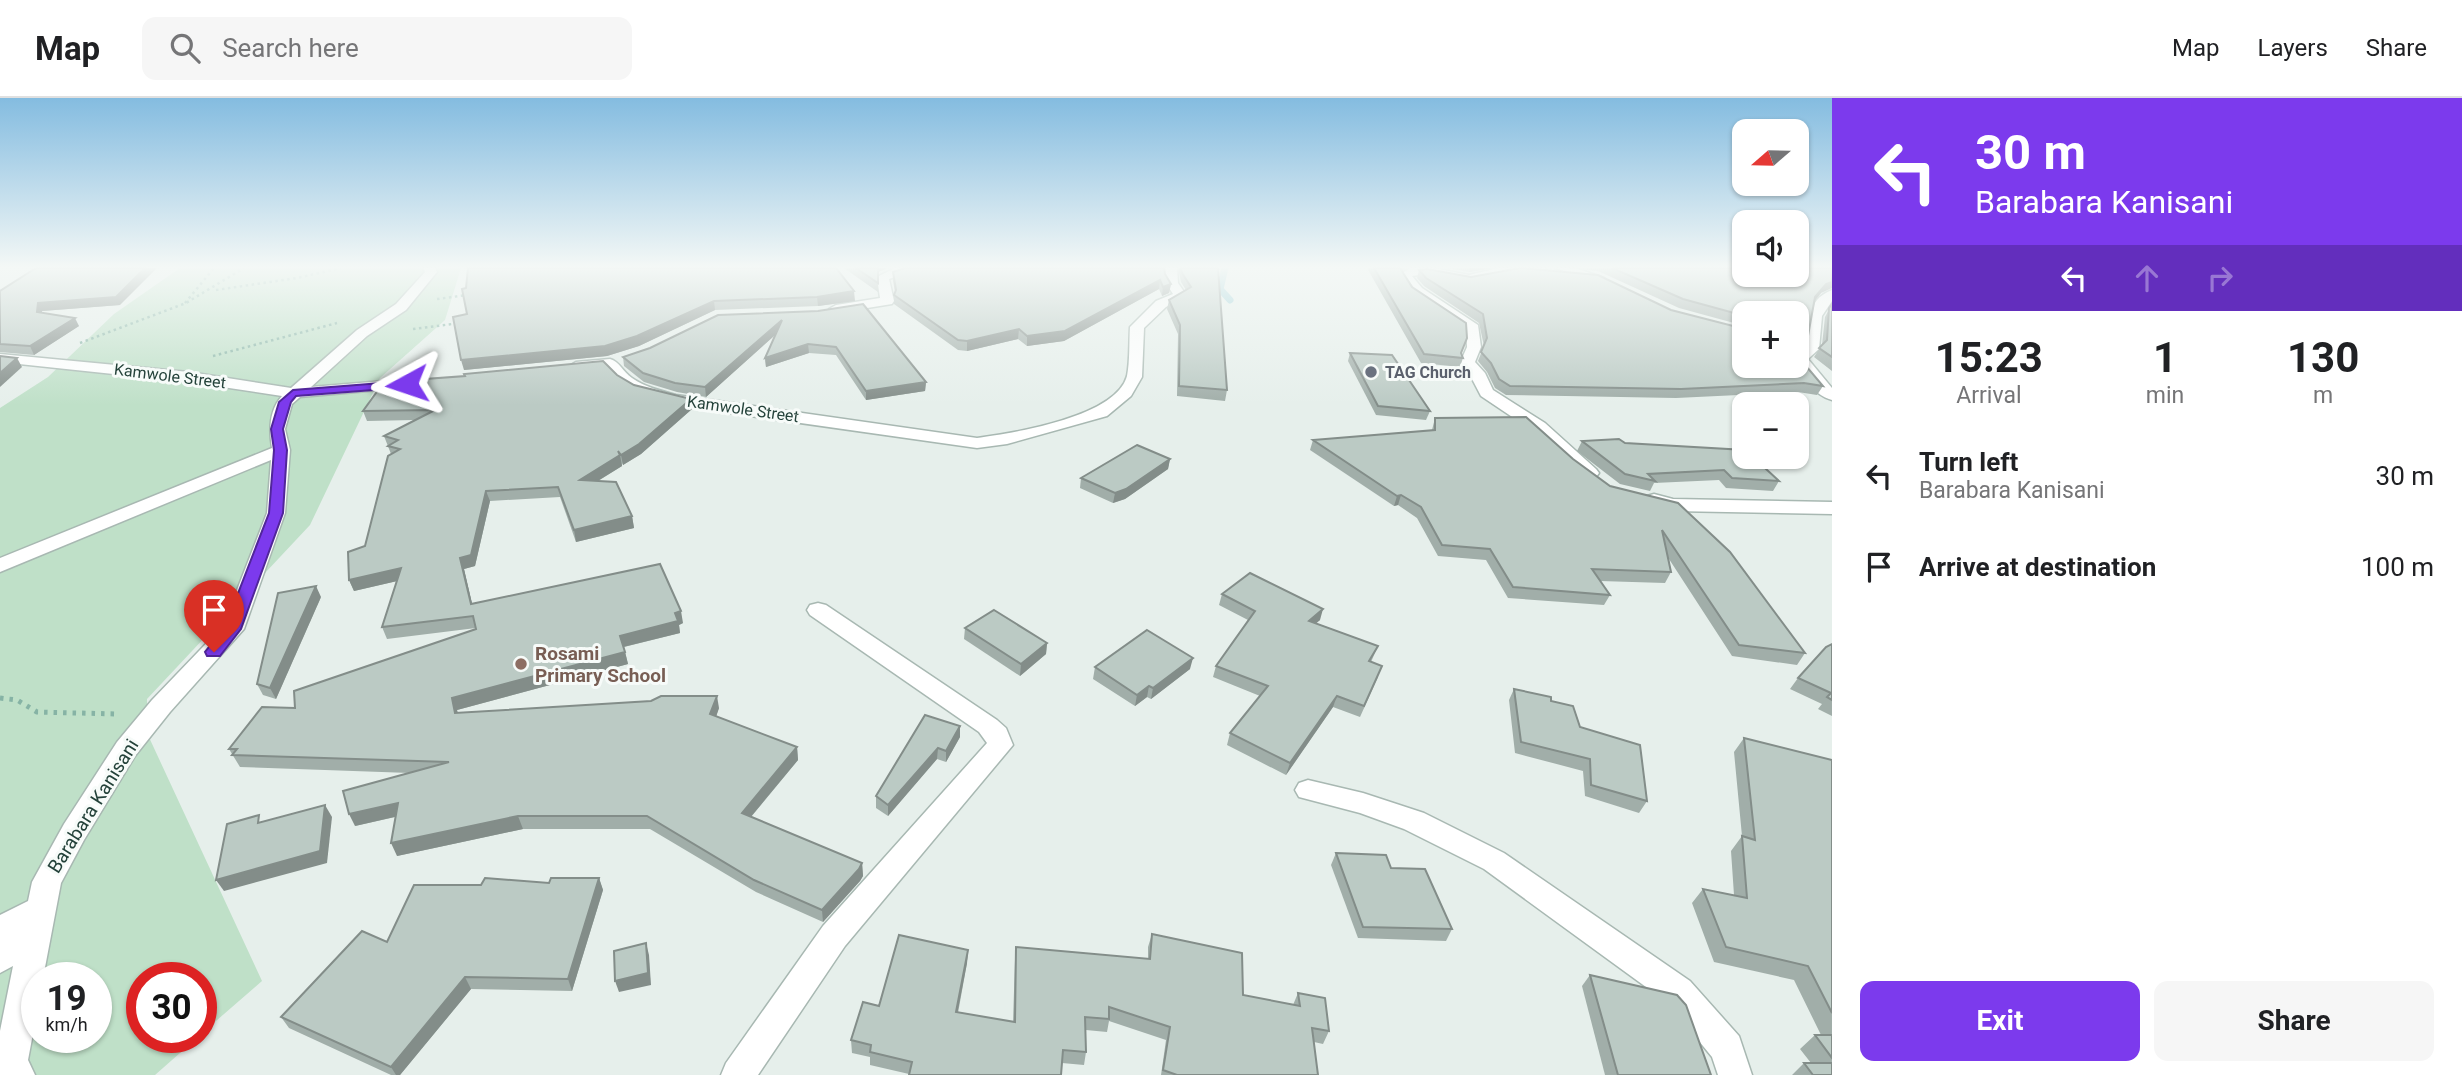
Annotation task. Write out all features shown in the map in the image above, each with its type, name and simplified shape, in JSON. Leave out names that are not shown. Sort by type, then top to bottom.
[{"type":"street","points":[[293,393],[322,371],[362,333],[391,314]]},
{"type":"street","name":"Kamwole Street","points":[[557,368],[616,361],[616,374],[656,395],[977,443],[1007,439],[1101,413],[1125,393],[1134,377],[1137,327],[1151,314]]},
{"type":"street","points":[[1451,314],[1473,328],[1474,347],[1468,363],[1477,373],[1487,393],[1539,427],[1576,463],[1604,483]]},
{"type":"street","points":[[1812,349],[1816,314]]},
{"type":"street","points":[[1812,349],[1803,354],[1801,359],[1821,387],[1832,395]]},
{"type":"street","name":"Kamwole Street","points":[[0,358],[164,374],[293,393],[425,383]]},
{"type":"street","name":"Barabara Kanisani","points":[[0,959],[41,908],[47,882],[74,832],[126,748],[233,629],[276,513],[281,450],[277,429],[285,402],[293,393]]},
{"type":"street","points":[[0,566],[42,546],[281,450]]},
{"type":"street","points":[[1637,496],[1673,505],[1832,508]]},
{"type":"street","points":[[738,1075],[834,936],[999,745],[997,734],[988,726],[818,610]]},
{"type":"street","points":[[1308,790],[1363,803],[1414,821],[1494,860],[1679,992],[1727,1048],[1735,1075]]},
{"type":"street","points":[[0,930],[41,908]]},
{"type":"street","points":[[18,1075],[10,1065],[41,908]]},
{"type":"path","points":[[80,343],[159,314]]},
{"type":"path","points":[[164,374],[215,356],[338,323]]},
{"type":"path","points":[[362,333],[463,323]]},
{"type":"path","points":[[0,698],[17,700],[37,712],[51,713],[118,714],[161,706]]},
{"type":"green space","points":[[115,314],[447,314],[445,320],[380,378],[310,525],[147,699],[147,733],[262,981],[217,1020],[217,962],[126,962],[126,1053],[180,1053],[155,1075],[0,1075],[0,408],[48,377]]},
{"type":"building","points":[[0,314],[47,314],[75,318],[30,346],[0,344]]},
{"type":"building","points":[[467,314],[686,314],[637,336],[605,346],[461,360],[453,317]]},
{"type":"building","points":[[871,314],[926,382],[866,391],[836,347],[808,344],[765,358],[782,320],[705,387],[675,383],[643,373],[623,357],[650,348],[718,315]]},
{"type":"building","points":[[920,314],[1097,314],[1065,331],[1027,336],[1019,329],[967,341],[958,340]]},
{"type":"building","points":[[1175,314],[1221,314],[1227,390],[1179,386],[1180,325]]},
{"type":"building","points":[[1401,314],[1452,314],[1466,323],[1467,338],[1461,353],[1463,358],[1424,354]]},
{"type":"building","points":[[1482,314],[1685,314],[1732,326],[1732,378],[1809,378],[1809,370],[1823,386],[1804,383],[1681,389],[1510,386],[1499,379],[1491,363],[1481,352],[1487,338]]},
{"type":"building","points":[[1829,314],[1832,314],[1832,357],[1819,348],[1827,340]]},
{"type":"building","points":[[1350,353],[1392,355],[1430,411],[1378,406]]},
{"type":"building","points":[[0,356],[17,358],[0,373]]},
{"type":"building","points":[[603,361],[617,375],[634,385],[691,399],[639,444],[621,455],[618,451],[620,455],[580,480],[616,482],[632,516],[574,530],[558,487],[486,491],[471,555],[460,558],[471,604],[660,564],[681,611],[675,613],[678,621],[620,636],[625,652],[452,698],[455,713],[651,701],[661,696],[717,696],[710,714],[797,747],[742,813],[862,863],[822,910],[754,880],[647,816],[518,816],[391,843],[398,803],[349,814],[343,791],[449,762],[232,755],[237,749],[229,749],[262,707],[295,708],[294,691],[476,629],[473,616],[382,627],[401,568],[349,580],[348,552],[365,546],[388,456],[400,449],[388,446],[398,440],[384,436],[435,410],[363,411],[384,382]]},
{"type":"building","points":[[1526,417],[1573,459],[1610,486],[1678,503],[1730,552],[1805,653],[1739,645],[1662,530],[1671,572],[1592,569],[1610,595],[1513,587],[1490,549],[1442,545],[1421,507],[1401,495],[1397,496],[1313,440],[1435,430],[1435,418]]},
{"type":"building","points":[[1619,439],[1625,443],[1732,449],[1732,469],[1766,469],[1779,481],[1732,478],[1724,470],[1648,474],[1655,481],[1625,474],[1582,441]]},
{"type":"building","points":[[1137,445],[1170,459],[1126,489],[1115,493],[1081,478]]},
{"type":"building","points":[[1250,573],[1323,609],[1309,621],[1378,646],[1369,661],[1382,666],[1364,706],[1337,696],[1290,763],[1230,733],[1268,686],[1216,666],[1255,611],[1222,594]]},
{"type":"building","points":[[316,586],[270,688],[257,684],[278,593]]},
{"type":"building","points":[[994,610],[1047,643],[1021,664],[965,628]]},
{"type":"building","points":[[1147,630],[1193,658],[1153,688],[1149,686],[1137,695],[1095,667]]},
{"type":"building","points":[[1832,644],[1832,700],[1827,697],[1831,693],[1798,678],[1826,647]]},
{"type":"building","points":[[1514,689],[1551,697],[1551,701],[1573,706],[1580,727],[1640,745],[1647,801],[1591,785],[1590,759],[1521,742]]},
{"type":"building","points":[[925,715],[960,726],[946,751],[938,748],[888,805],[876,796]]},
{"type":"building","points":[[1744,738],[1832,760],[1832,1013],[1808,966],[1726,947],[1703,889],[1747,898],[1742,836],[1755,840]]},
{"type":"building","points":[[325,805],[320,851],[216,880],[227,824],[259,815],[258,823]]},
{"type":"building","points":[[1336,853],[1386,855],[1391,868],[1425,869],[1452,929],[1363,927]]},
{"type":"building","points":[[485,878],[549,883],[551,878],[599,878],[568,979],[465,977],[391,1067],[281,1017],[362,931],[387,942],[414,885],[481,885]]},
{"type":"building","points":[[1152,934],[1242,953],[1243,995],[1300,1006],[1298,993],[1325,998],[1329,1031],[1312,1028],[1318,1075],[1177,1075],[1163,1070],[1170,1027],[1109,1007],[1109,1019],[1085,1017],[1086,1052],[1063,1050],[1061,1075],[909,1075],[912,1062],[870,1052],[871,1045],[851,1040],[863,1002],[879,1006],[899,935],[968,950],[956,1012],[1015,1022],[1016,947],[1150,959]]},
{"type":"building","points":[[646,943],[648,973],[615,981],[614,951]]},
{"type":"building","points":[[1590,975],[1677,995],[1686,1005],[1711,1075],[1618,1075]]},
{"type":"building","points":[[1815,1035],[1832,1035],[1832,1058]]},
{"type":"building","points":[[1804,1063],[1832,1063],[1832,1075],[1813,1075]]},
{"type":"place","name":"TAG Church","points":[[1371,372]]},
{"type":"place","name":"Rosami Primary School","points":[[521,664]]},
{"type":"route","points":[[214,652],[233,629],[276,513],[281,450],[277,429],[285,402],[293,393],[407,384]]}]
